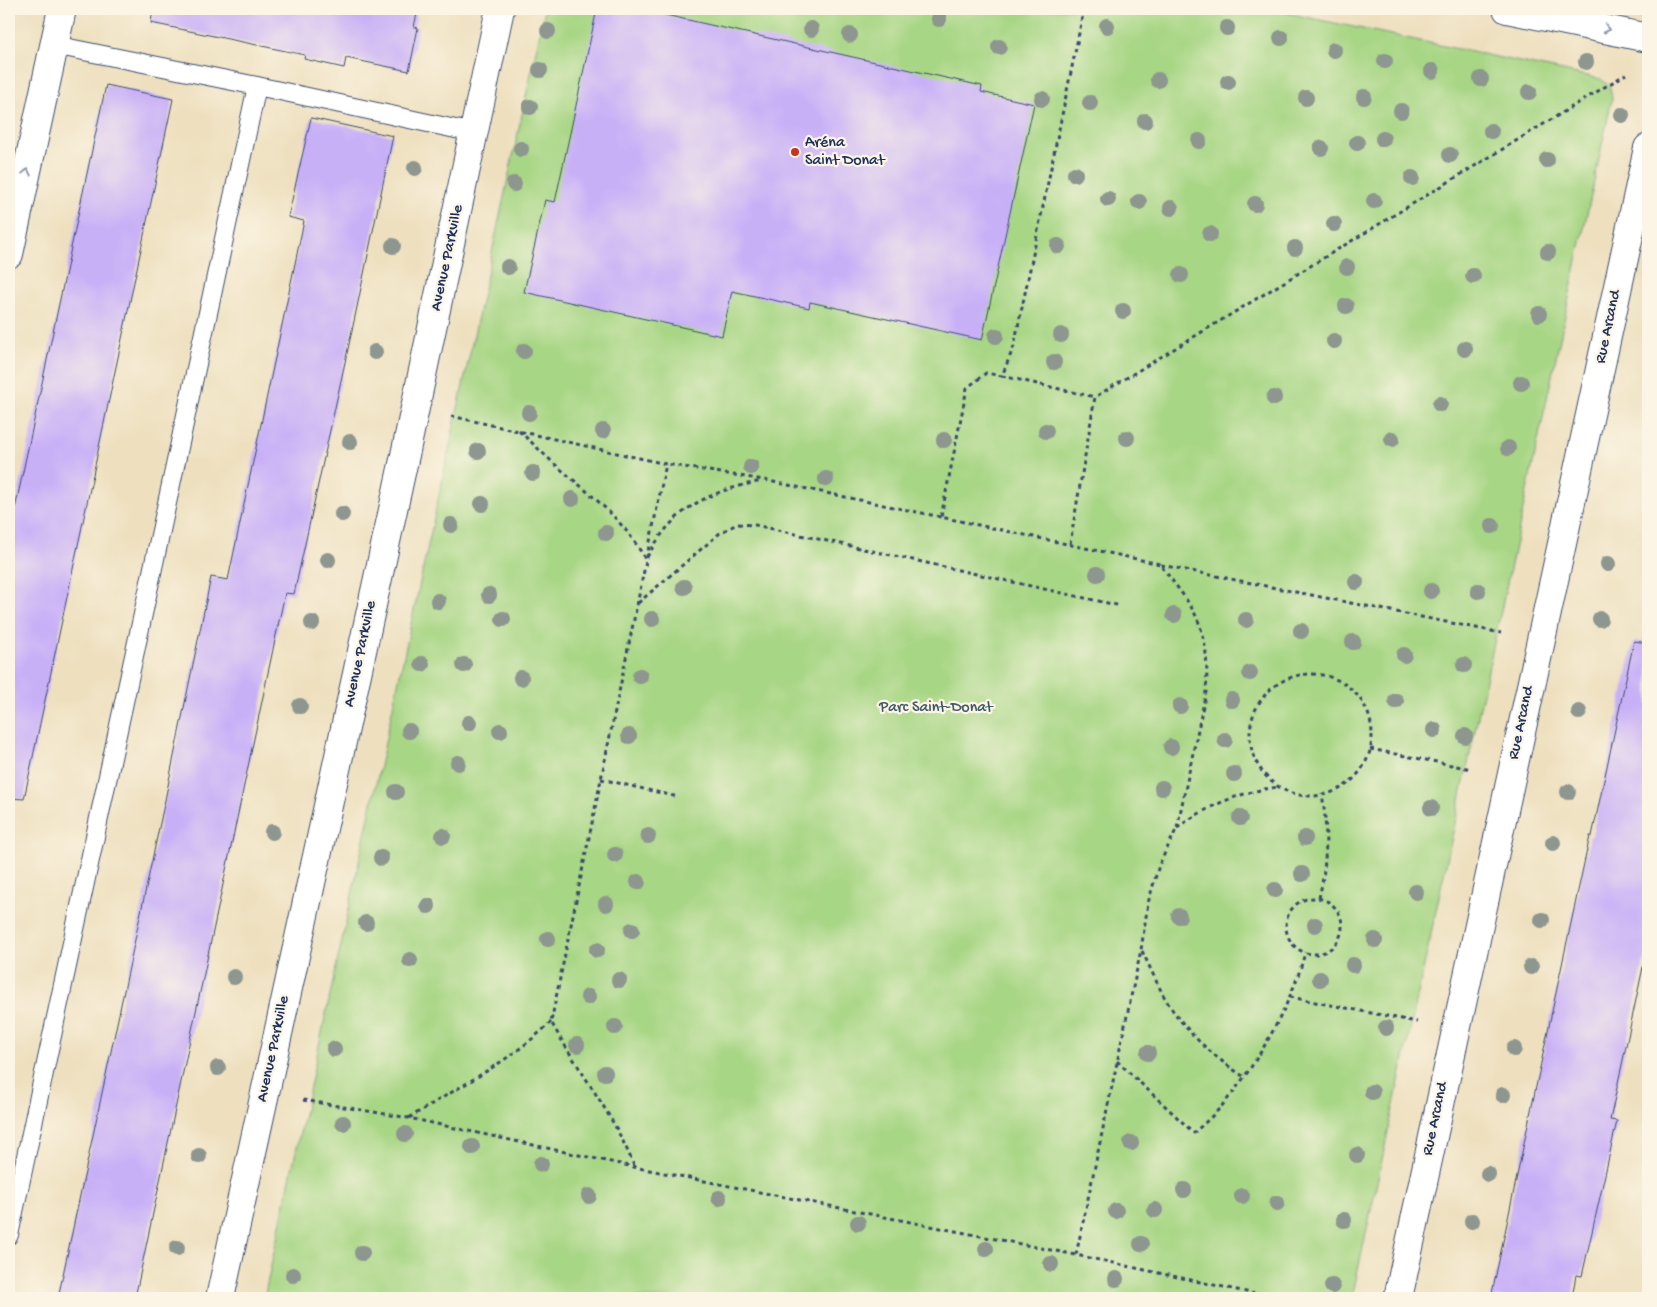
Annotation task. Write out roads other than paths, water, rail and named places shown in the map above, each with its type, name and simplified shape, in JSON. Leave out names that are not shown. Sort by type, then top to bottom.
[{"type":"street","points":[[9,254],[62,9]]},
{"type":"street","name":"Avenue Parkville","points":[[220,1298],[407,446],[500,9]]},
{"type":"street","points":[[1507,9],[1648,38]]},
{"type":"street","name":"Rue Arcand","points":[[1398,1298],[1648,148]]},
{"type":"lane","points":[[54,45],[257,86],[474,133]]},
{"type":"lane","points":[[9,1235],[257,86]]},
{"type":"place","name":"Aréna Saint Donat","points":[[795,152]]},
{"type":"park label","name":"Parc Saint-Donat","points":[[936,708]]}]
